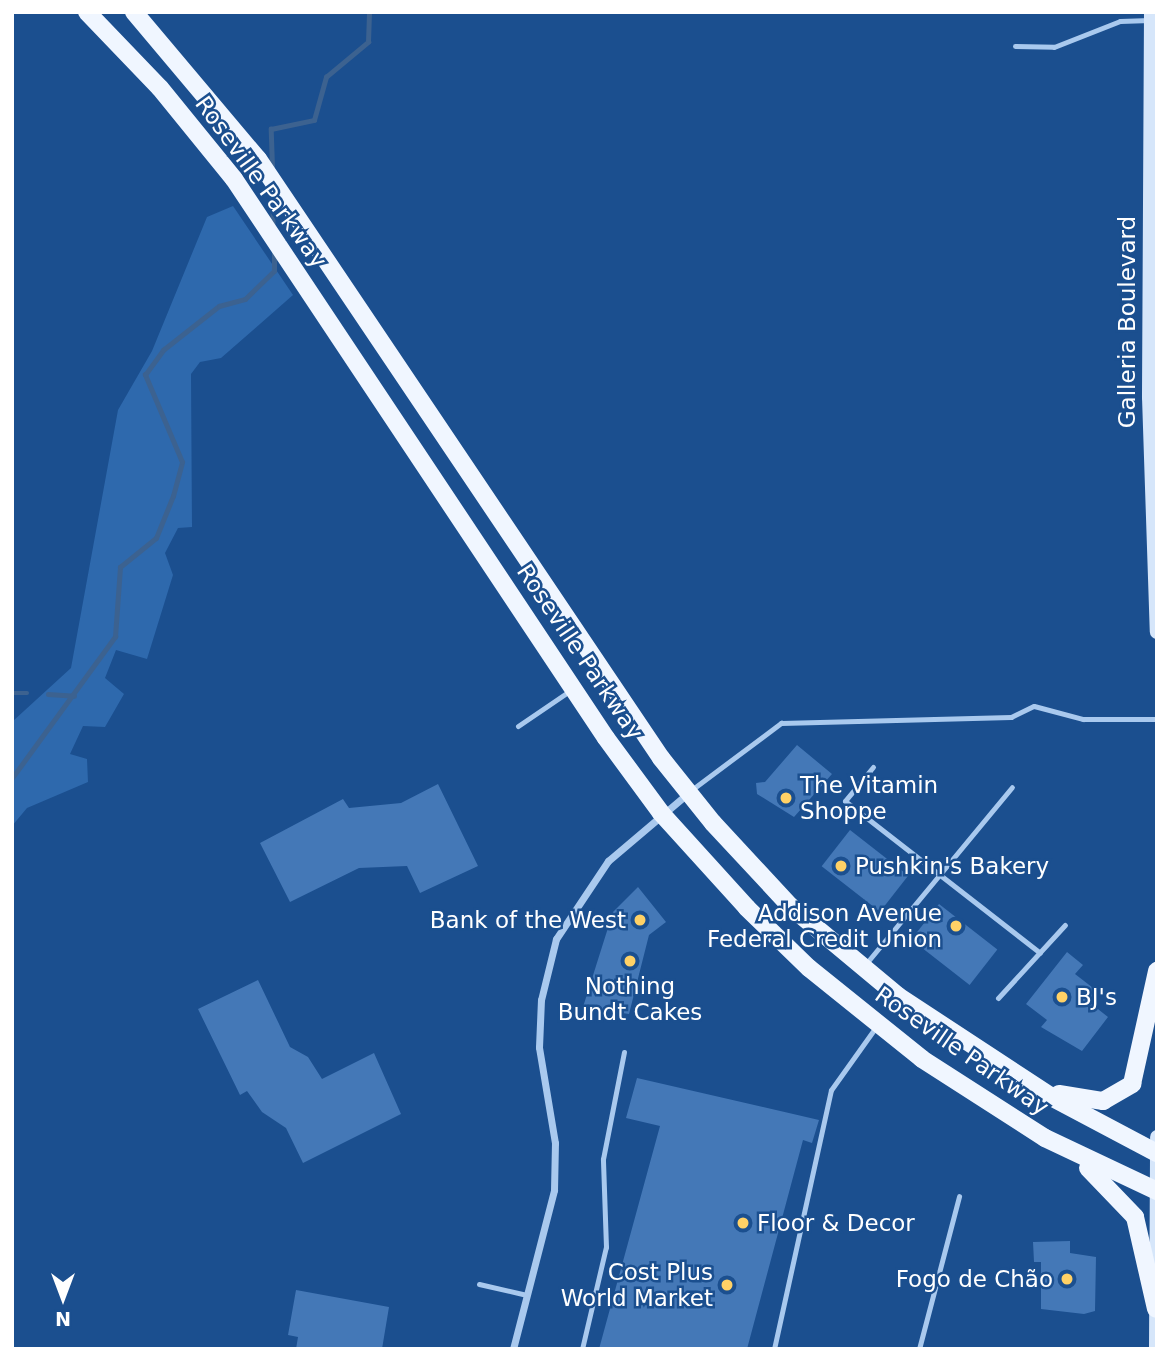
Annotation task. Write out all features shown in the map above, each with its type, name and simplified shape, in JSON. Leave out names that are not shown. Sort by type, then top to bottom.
[{"type":"main road","name":"Roseville Parkway","points":[[87,12],[175,105],[355,357],[573,688],[661,813],[773,935],[877,1025],[1045,1138],[1156,1191]]},
{"type":"main road","name":"Roseville Parkway","points":[[134,12],[190,72],[258,159],[688,793],[790,906],[862,968],[1015,1074],[1157,1153]]},
{"type":"main road","name":"Galleria Boulevard","points":[[1151,16],[1157,632]]},
{"type":"main road","points":[[1015,1074],[1086,1101],[1126,1090],[1139,1069],[1157,971]]},
{"type":"main road","points":[[1156,1349],[1157,1137]]},
{"type":"main road","points":[[1045,1138],[1095,1172],[1131,1211],[1145,1244],[1156,1310]]},
{"type":"street","points":[[513,1349],[556,1168],[539,1047],[547,969],[586,886],[661,813],[688,793]]},
{"type":"lane","points":[[1015,46],[1054,47],[1120,21],[1151,16]]},
{"type":"lane","points":[[518,726],[573,688]]},
{"type":"lane","points":[[688,793],[781,723],[1011,717],[1034,706],[1083,719],[1157,719]]},
{"type":"lane","points":[[873,767],[845,801],[1040,953]]},
{"type":"lane","points":[[862,968],[1012,787]]},
{"type":"lane","points":[[999,998],[1065,925]]},
{"type":"lane","points":[[774,1349],[831,1090],[877,1025]]},
{"type":"lane","points":[[582,1349],[606,1247],[603,1158],[624,1052]]},
{"type":"lane","points":[[919,1349],[959,1196]]},
{"type":"lane","points":[[479,1284],[527,1296]]},
{"type":"shaded area","points":[[233,206],[293,295],[221,358],[200,362],[191,374],[192,527],[178,528],[165,553],[173,575],[147,659],[116,650],[105,678],[124,694],[105,727],[83,726],[70,754],[87,759],[88,782],[27,808],[12,826],[13,721],[71,668],[118,410],[152,351],[207,217]]},
{"type":"building","points":[[797,745],[832,774],[794,817],[757,794],[756,783],[765,782]]},
{"type":"building","points":[[438,784],[478,866],[420,893],[407,866],[359,868],[290,902],[260,843],[343,799],[349,808],[401,803]]},
{"type":"building","points":[[850,830],[908,876],[880,912],[822,866]]},
{"type":"building","points":[[638,887],[666,922],[649,935],[629,1014],[583,1007],[613,912]]},
{"type":"building","points":[[939,904],[997,950],[970,985],[911,939]]},
{"type":"building","name":"BJ's","points":[[1067,952],[1083,965],[1075,974],[1097,991],[1089,1002],[1108,1017],[1082,1051],[1041,1027],[1047,1020],[1026,1004]]},
{"type":"building","points":[[258,980],[290,1047],[308,1057],[322,1079],[374,1053],[401,1114],[303,1163],[286,1128],[262,1112],[247,1091],[240,1095],[198,1009]]},
{"type":"building","points":[[637,1078],[819,1120],[812,1143],[803,1140],[747,1349],[599,1349],[660,1126],[626,1118]]},
{"type":"building","name":"Fogo de Chão","points":[[1070,1241],[1070,1253],[1096,1257],[1095,1311],[1084,1314],[1041,1309],[1041,1262],[1034,1262],[1033,1242]]},
{"type":"building","points":[[296,1290],[389,1307],[382,1349],[296,1349],[298,1337],[288,1335]]},
{"type":"waterway","points":[[272,167],[271,129],[314,120],[326,77],[368,42],[369,12]]},
{"type":"waterway","points":[[273,193],[273,226]]},
{"type":"waterway","points":[[12,778],[115,637],[120,567],[156,538],[173,496],[182,462],[145,375],[163,350],[219,306],[245,299],[274,271],[274,249]]},
{"type":"waterway","points":[[12,693],[27,693]]},
{"type":"waterway","points":[[48,694],[74,696]]},
{"type":"place","name":"The Vitamin Shoppe","points":[[786,798]]},
{"type":"place","name":"Pushkin's Bakery","points":[[841,866]]},
{"type":"place","name":"Bank of the West","points":[[640,920]]},
{"type":"place","name":"Addison Avenue Federal Credit Union","points":[[956,926]]},
{"type":"place","name":"Nothing Bundt Cakes","points":[[630,961]]},
{"type":"place","name":"BJ's","points":[[1062,997]]},
{"type":"place","name":"Floor & Decor","points":[[743,1223]]},
{"type":"place","name":"Fogo de Chão","points":[[1067,1279]]},
{"type":"place","name":"Cost Plus World Market","points":[[727,1285]]}]
